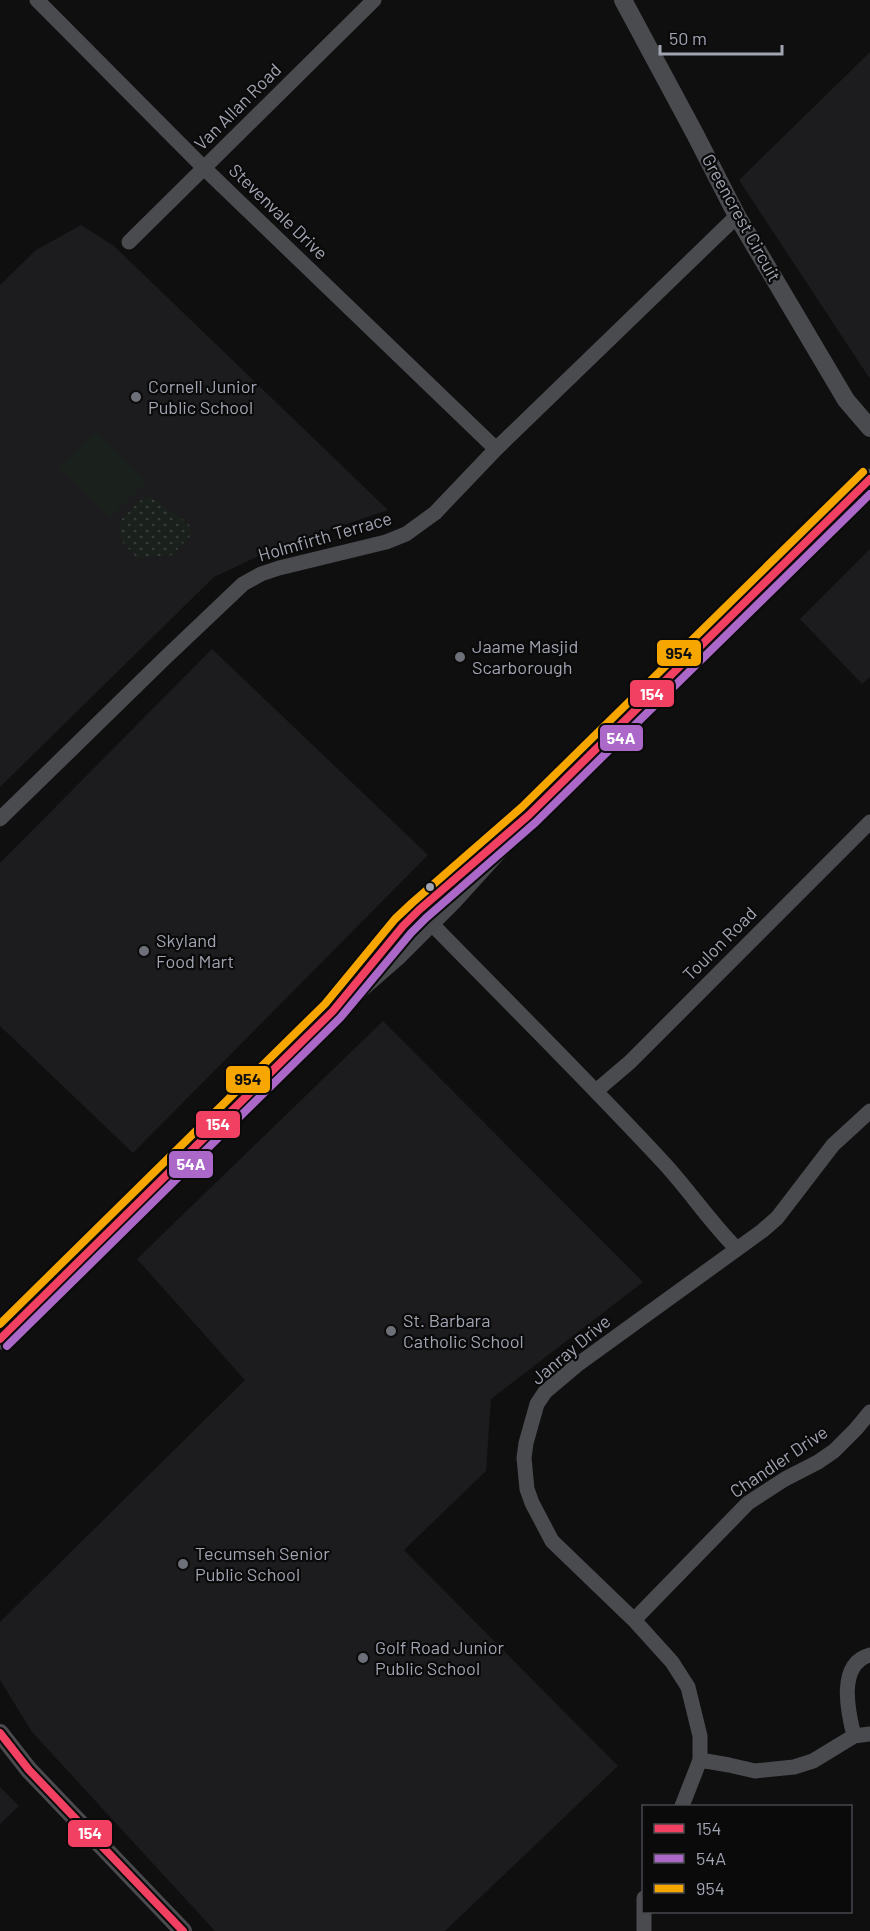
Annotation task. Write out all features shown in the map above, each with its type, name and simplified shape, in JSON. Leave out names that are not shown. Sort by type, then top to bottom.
[{"type":"main road","points":[[0,1339],[333,1011],[397,955],[425,916],[870,479]]},
{"type":"street","name":"Stevenvale Drive","points":[[37,0],[204,168],[496,449]]},
{"type":"street","name":"Greencrest Circuit","points":[[623,0],[737,216],[846,400],[870,428]]},
{"type":"street","name":"Van Allan Road","points":[[129,242],[364,3]]},
{"type":"street","name":"Holmfirth Terrace","points":[[0,819],[243,584],[261,574],[279,568],[386,542],[406,534],[435,513],[496,449],[737,216]]},
{"type":"street","name":"Toulon Road","points":[[596,1091],[630,1062],[870,822]]},
{"type":"street","points":[[425,916],[596,1091],[665,1165],[737,1249]]},
{"type":"street","name":"Janray Drive","points":[[682,1805],[700,1760],[698,1724],[688,1687],[672,1662],[634,1620],[552,1541],[540,1520],[527,1488],[524,1458],[530,1424],[537,1404],[545,1392],[577,1365],[777,1218],[833,1145],[870,1111]]},
{"type":"street","name":"Chandler Drive","points":[[634,1620],[748,1503],[834,1451],[856,1430],[870,1412]]},
{"type":"street","points":[[854,1736],[847,1705],[848,1686],[852,1669],[870,1655]]},
{"type":"street","points":[[0,1732],[29,1770],[183,1931]]},
{"type":"street","points":[[700,1760],[755,1771],[794,1767],[813,1761],[854,1736],[870,1734]]},
{"type":"street","points":[[644,1913],[644,1931]]},
{"type":"shaded area","points":[[870,52],[870,379],[739,180]]},
{"type":"shaded area","name":"Cornell Junior Public School","points":[[81,225],[114,246],[388,510],[278,547],[214,577],[0,787],[0,285],[36,250]]},
{"type":"shaded area","points":[[96,431],[147,482],[110,518],[59,467]]},
{"type":"shaded area","points":[[150,496],[189,524],[191,535],[172,555],[138,559],[119,538],[120,521],[140,501]]},
{"type":"shaded area","points":[[870,549],[870,677],[862,684],[800,619]]},
{"type":"shaded area","points":[[212,649],[428,855],[133,1153],[0,1026],[0,863]]},
{"type":"shaded area","points":[[383,1021],[643,1282],[491,1399],[486,1471],[404,1550],[618,1766],[445,1931],[215,1931],[32,1732],[0,1680],[0,1622],[245,1380],[137,1259]]},
{"type":"shaded area","points":[[0,1787],[19,1806],[0,1824]]},
{"type":"transit line","name":"954","points":[[0,1324],[325,1004],[395,919],[522,807],[863,472]]},
{"type":"transit line","name":"154","points":[[0,1339],[333,1011],[403,926],[419,910],[529,815],[870,479]]},
{"type":"transit line","name":"54A","points":[[7,1346],[340,1018],[426,918],[536,822],[870,494]]},
{"type":"transit line","name":"154","points":[[0,1733],[29,1770],[183,1931]]},
{"type":"place","name":"Cornell Junior Public School","points":[[136,397]]},
{"type":"place","name":"Jaame Masjid Scarborough","points":[[460,657]]},
{"type":"place","name":"Skyland Food Mart","points":[[144,951]]},
{"type":"place","name":"St. Barbara Catholic School","points":[[391,1331]]},
{"type":"place","name":"Tecumseh Senior Public School","points":[[183,1564]]},
{"type":"place","name":"Golf Road Junior Public School","points":[[363,1658]]}]
